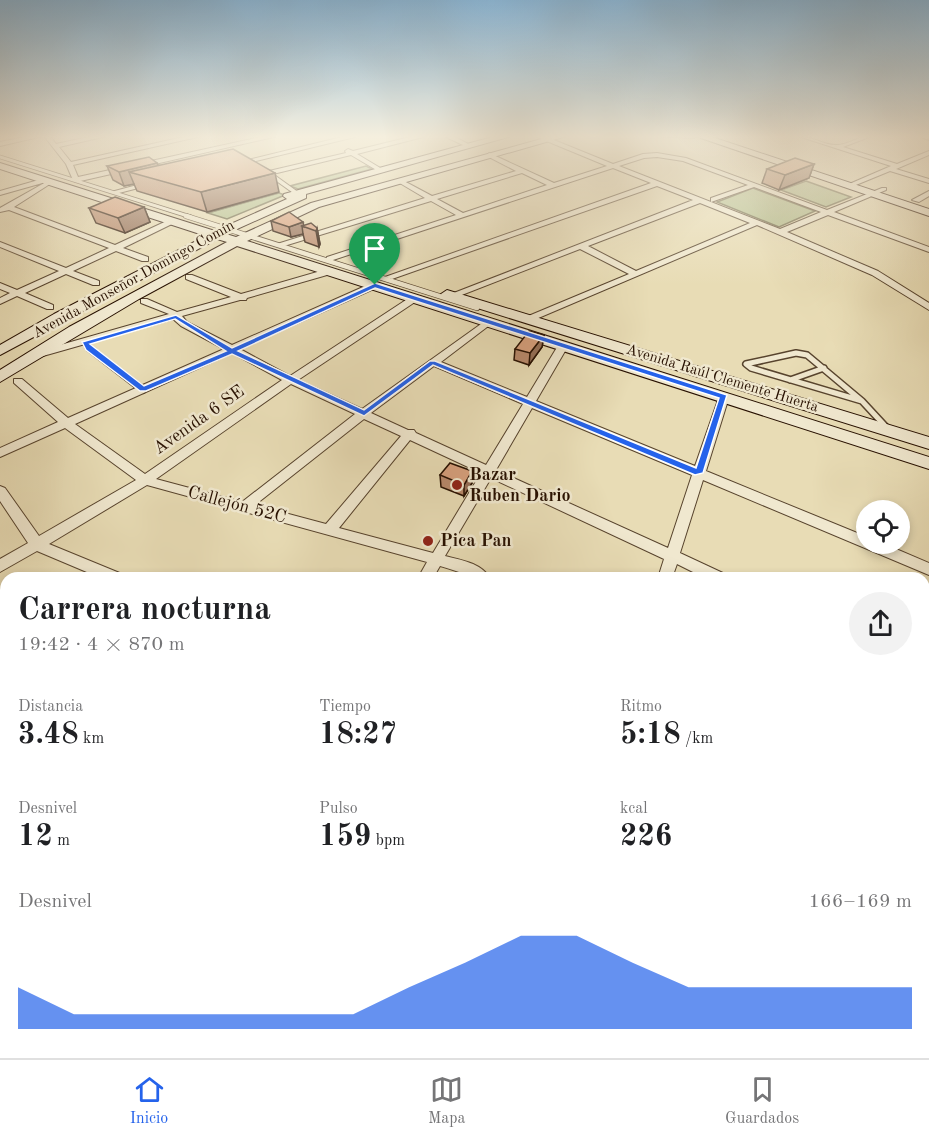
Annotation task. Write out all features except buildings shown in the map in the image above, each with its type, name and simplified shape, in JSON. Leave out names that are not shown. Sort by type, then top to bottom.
[{"type":"main road","name":"Avenida Raúl Clemente Huerta","points":[[61,185],[174,221],[281,243],[375,285],[929,463]]},
{"type":"main road","name":"Avenida Raúl Clemente Huerta","points":[[93,185],[331,265],[389,277],[529,319],[888,430],[929,445]]},
{"type":"main road","name":"Avenida Monseñor Domingo Comín","points":[[0,362],[97,312],[296,193],[330,185]]},
{"type":"main road","name":"Avenida Monseñor Domingo Comín","points":[[0,351],[8,338],[230,233],[302,196],[337,185]]},
{"type":"main road","name":"Avenida Monseñor Domingo Comín","points":[[230,233],[308,202],[369,185]]},
{"type":"main road","name":"Avenida Monseñor Domingo Comín","points":[[230,233],[385,185]]},
{"type":"main road","points":[[872,185],[929,204]]},
{"type":"main road","points":[[849,186],[929,213]]},
{"type":"main road","name":"Avenida Monseñor Domingo Comín","points":[[0,377],[74,330],[97,312]]},
{"type":"street","points":[[0,193],[30,185]]},
{"type":"street","points":[[4,209],[40,185]]},
{"type":"street","points":[[115,192],[145,185]]},
{"type":"street","points":[[285,185],[296,193]]},
{"type":"street","points":[[408,185],[461,215]]},
{"type":"street","points":[[281,243],[473,185]]},
{"type":"street","points":[[389,277],[651,185]]},
{"type":"street","points":[[664,185],[875,273],[929,307]]},
{"type":"street","points":[[714,200],[747,185]]},
{"type":"street","points":[[762,185],[929,250]]},
{"type":"street","points":[[33,356],[243,298],[461,215],[554,186]]},
{"type":"street","points":[[780,232],[884,189]]},
{"type":"street","points":[[916,200],[929,193]]},
{"type":"street","points":[[451,296],[700,200]]},
{"type":"street","points":[[4,209],[145,259]]},
{"type":"street","points":[[0,301],[174,221]]},
{"type":"street","points":[[529,319],[756,223]]},
{"type":"street","points":[[0,244],[96,283]]},
{"type":"street","points":[[581,246],[636,274]]},
{"type":"street","points":[[189,277],[243,298]]},
{"type":"street","points":[[0,453],[375,285]]},
{"type":"street","points":[[0,286],[50,308]]},
{"type":"street","name":"Avenida 6 SE","points":[[0,566],[145,480],[290,380],[415,298]]},
{"type":"street","points":[[144,301],[169,310],[184,324],[290,380],[410,433],[707,572]]},
{"type":"street","points":[[243,507],[364,413],[488,322]]},
{"type":"street","points":[[74,330],[86,342]]},
{"type":"street","points":[[428,572],[563,346]]},
{"type":"street","points":[[433,362],[856,538]]},
{"type":"street","name":"Callejón 52C","points":[[18,381],[66,423],[145,480],[468,568],[474,572]]},
{"type":"street","points":[[667,572],[724,397]]},
{"type":"street","points":[[329,530],[410,433]]},
{"type":"street","points":[[0,491],[36,545],[102,572]]},
{"type":"street","points":[[893,554],[929,569]]},
{"type":"lane","points":[[88,185],[230,233],[929,445]]},
{"type":"lane","points":[[86,342],[88,348],[143,390]]},
{"type":"lane","points":[[862,401],[751,369],[746,364],[799,353],[810,356],[862,401],[888,430]]},
{"type":"lane","points":[[790,380],[824,368]]},
{"type":"green space","points":[[292,185],[311,185],[298,189],[290,186]]},
{"type":"green space","points":[[794,185],[818,185],[851,197],[826,207],[781,190]]},
{"type":"green space","points":[[753,188],[815,211],[779,227],[717,202]]},
{"type":"green space","points":[[279,193],[285,195],[227,219],[208,213]]},
{"type":"place","name":"Bazar Ruben Dario","points":[[457,485]]},
{"type":"place","name":"Pica Pan","points":[[428,541]]},
{"type":"route","points":[[375,285],[232,351],[143,390],[88,348],[86,342],[176,317],[184,324],[232,351],[364,413],[433,362],[699,473],[724,397],[375,285]]}]
